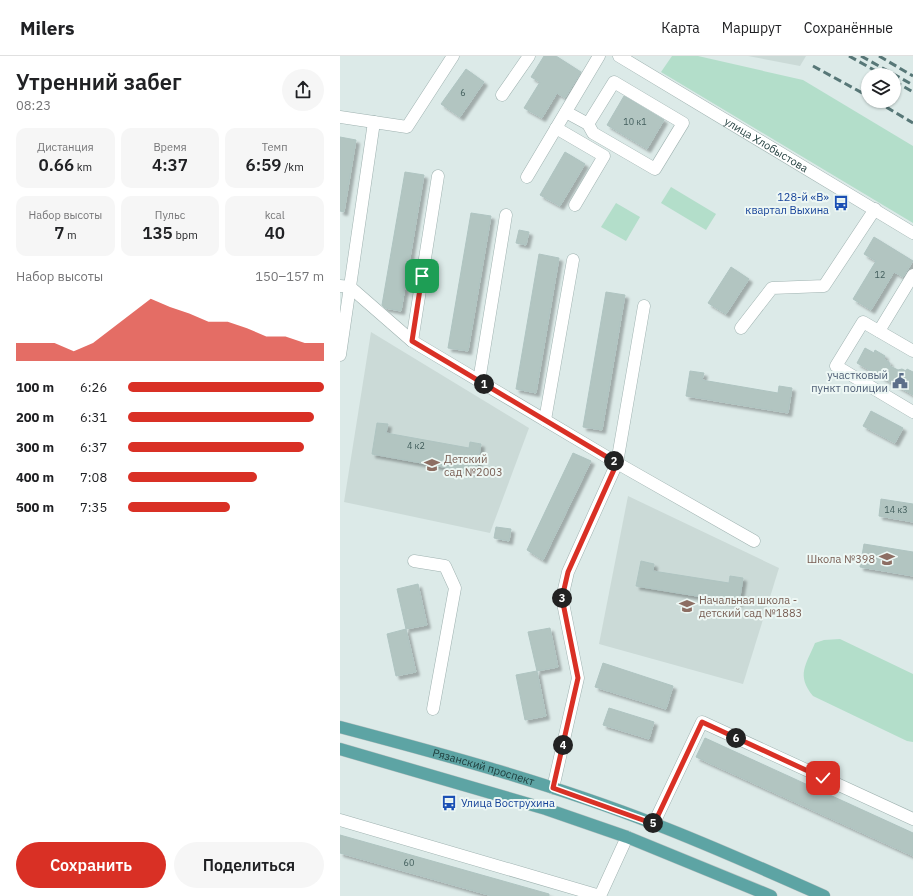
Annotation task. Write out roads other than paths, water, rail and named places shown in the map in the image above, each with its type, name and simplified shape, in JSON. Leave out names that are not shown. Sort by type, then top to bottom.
[{"type":"main road","name":"Рязанский проспект","points":[[340,727],[423,749],[553,788],[654,824],[767,870],[824,896]]},
{"type":"main road","name":"Рязанский проспект","points":[[340,749],[546,809],[628,837],[770,896]]},
{"type":"street","points":[[340,117],[407,127],[453,56]]},
{"type":"street","points":[[502,95],[529,56]]},
{"type":"street","points":[[527,177],[599,56]]},
{"type":"street","name":"улица Хлобыстова","points":[[619,56],[913,233]]},
{"type":"street","points":[[566,112],[588,124],[593,133],[655,170],[683,123],[614,82],[588,124]]},
{"type":"street","points":[[340,355],[345,286],[374,122]]},
{"type":"street","points":[[556,128],[604,156],[575,205]]},
{"type":"street","points":[[412,341],[438,176]]},
{"type":"street","points":[[740,328],[772,288],[824,286],[875,209]]},
{"type":"street","points":[[479,381],[506,215]]},
{"type":"street","points":[[545,420],[573,260]]},
{"type":"street","points":[[879,331],[913,275]]},
{"type":"street","points":[[345,286],[412,341],[617,463],[754,541]]},
{"type":"street","points":[[553,788],[578,678],[562,598],[568,572],[617,463],[644,306]]},
{"type":"street","points":[[913,351],[863,322],[836,366],[913,412]]},
{"type":"street","points":[[414,561],[445,566],[455,588],[433,709]]},
{"type":"street","points":[[654,824],[702,722],[913,819]]},
{"type":"street","points":[[340,820],[600,896],[628,837]]},
{"type":"railway","points":[[849,56],[870,68]]},
{"type":"railway","points":[[861,56],[913,85]]},
{"type":"railway","points":[[879,56],[913,76]]},
{"type":"railway","points":[[813,66],[861,92]]},
{"type":"railway","points":[[901,85],[913,92]]},
{"type":"railway","points":[[888,108],[913,123]]},
{"type":"place","name":"128-й «В» квартал Выхина","points":[[841,203]]},
{"type":"place","name":"участковый пункт полиции","points":[[900,381]]},
{"type":"place","name":"Детский сад №2003","points":[[432,465]]},
{"type":"place","name":"Школа №398","points":[[887,559]]},
{"type":"place","name":"Начальная школа - детский сад №1883","points":[[687,606]]},
{"type":"place","name":"Улица Вострухина","points":[[449,803]]}]
